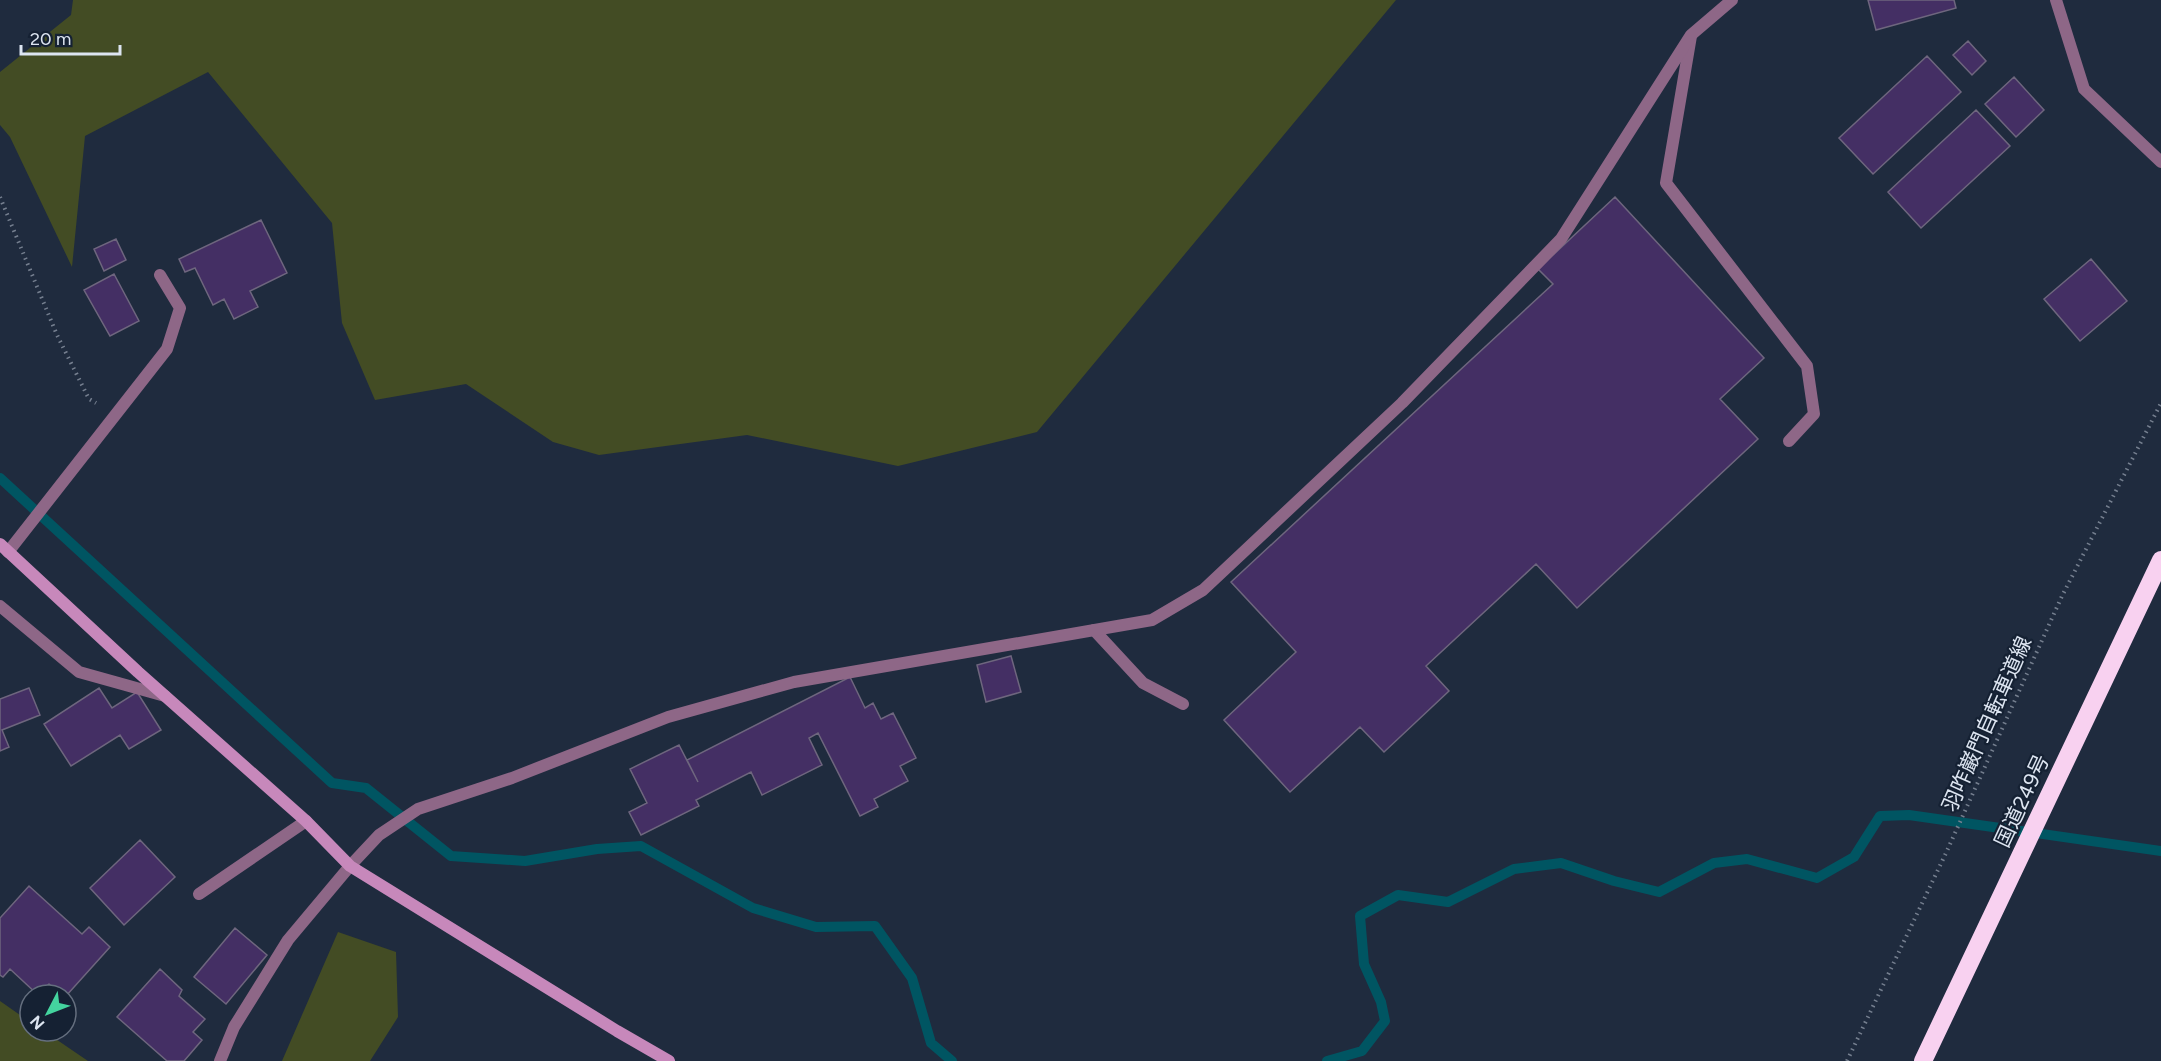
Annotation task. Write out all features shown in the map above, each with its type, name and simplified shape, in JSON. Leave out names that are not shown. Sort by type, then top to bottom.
[{"type":"highway","name":"国道249号","points":[[1923,1061],[2161,560]]},
{"type":"street","points":[[220,1061],[234,1027],[288,940],[379,834],[418,809],[512,778],[668,717],[794,682],[1152,620],[1203,590],[1402,403],[1561,239],[1691,35],[1732,0]]},
{"type":"street","points":[[2056,0],[2084,89],[2161,162]]},
{"type":"street","points":[[1691,35],[1666,183],[1807,366],[1814,414],[1789,441]]},
{"type":"street","points":[[160,275],[180,308],[167,349],[4,548],[165,696],[306,821],[350,866],[616,1031],[669,1061]]},
{"type":"street","points":[[0,606],[79,672],[165,696]]},
{"type":"street","points":[[1094,630],[1143,683],[1183,704]]},
{"type":"street","points":[[200,894],[306,821]]},
{"type":"path","points":[[0,197],[57,335],[89,399],[115,414]]},
{"type":"path","name":"羽咋巌門自転車道線","points":[[1846,1061],[1946,853],[2062,596],[2161,403]]},
{"type":"green space","points":[[73,0],[1396,0],[1037,432],[898,466],[747,435],[599,455],[553,442],[466,384],[375,400],[342,323],[332,223],[208,72],[85,136],[72,267],[10,137],[0,125],[0,72],[71,15]]},
{"type":"green space","points":[[338,932],[396,952],[398,1017],[370,1061],[282,1061]]},
{"type":"green space","points":[[0,1001],[18,1014],[18,1043],[62,1043],[88,1061],[0,1061]]},
{"type":"building","points":[[1868,0],[1954,0],[1956,8],[1876,30]]},
{"type":"building","points":[[1968,41],[1986,61],[1972,75],[1953,55]]},
{"type":"building","points":[[1927,56],[1961,92],[1873,174],[1839,138]]},
{"type":"building","points":[[2014,77],[2044,110],[2016,137],[1985,104]]},
{"type":"building","points":[[1976,110],[2010,146],[1921,228],[1888,192]]},
{"type":"building","points":[[1615,197],[1764,358],[1720,399],[1758,439],[1577,608],[1536,564],[1426,666],[1449,691],[1384,752],[1360,727],[1290,792],[1224,720],[1296,652],[1231,582],[1553,284],[1538,269]]},
{"type":"building","points":[[261,220],[287,273],[250,291],[258,307],[234,319],[224,299],[213,305],[195,268],[185,272],[179,259]]},
{"type":"building","points":[[116,239],[126,260],[104,271],[94,249]]},
{"type":"building","points":[[2091,259],[2127,301],[2080,341],[2044,299]]},
{"type":"building","points":[[114,274],[139,321],[110,336],[84,290]]},
{"type":"building","points":[[1011,656],[1021,692],[986,702],[977,665]]},
{"type":"building","points":[[850,677],[865,708],[873,703],[881,719],[893,713],[916,758],[900,766],[908,781],[874,799],[878,807],[860,816],[818,733],[809,738],[822,765],[762,795],[751,772],[696,800],[699,806],[641,835],[629,812],[647,803],[630,769],[679,745],[698,782],[687,760]]},
{"type":"building","points":[[29,688],[40,715],[2,730],[9,747],[0,751],[0,699]]},
{"type":"building","points":[[99,688],[112,708],[137,692],[161,730],[129,749],[120,735],[71,766],[44,724]]},
{"type":"building","points":[[140,840],[175,877],[124,925],[90,888]]},
{"type":"building","points":[[29,886],[82,934],[89,927],[110,947],[78,983],[25,983],[10,969],[3,977],[0,975],[0,918]]},
{"type":"building","points":[[235,928],[267,955],[226,1004],[194,977]]},
{"type":"building","points":[[160,969],[182,990],[179,996],[205,1019],[193,1032],[202,1040],[184,1061],[167,1061],[117,1017]]},
{"type":"waterway","points":[[0,478],[332,783],[366,788],[451,856],[525,861],[597,849],[641,846],[753,908],[816,927],[875,926],[912,978],[931,1043],[952,1061]]},
{"type":"waterway","points":[[1327,1061],[1362,1051],[1385,1021],[1381,1002],[1364,964],[1360,916],[1398,895],[1448,902],[1514,869],[1561,863],[1614,881],[1659,892],[1714,863],[1747,859],[1817,878],[1854,857],[1880,816],[1909,815],[2161,851]]}]
